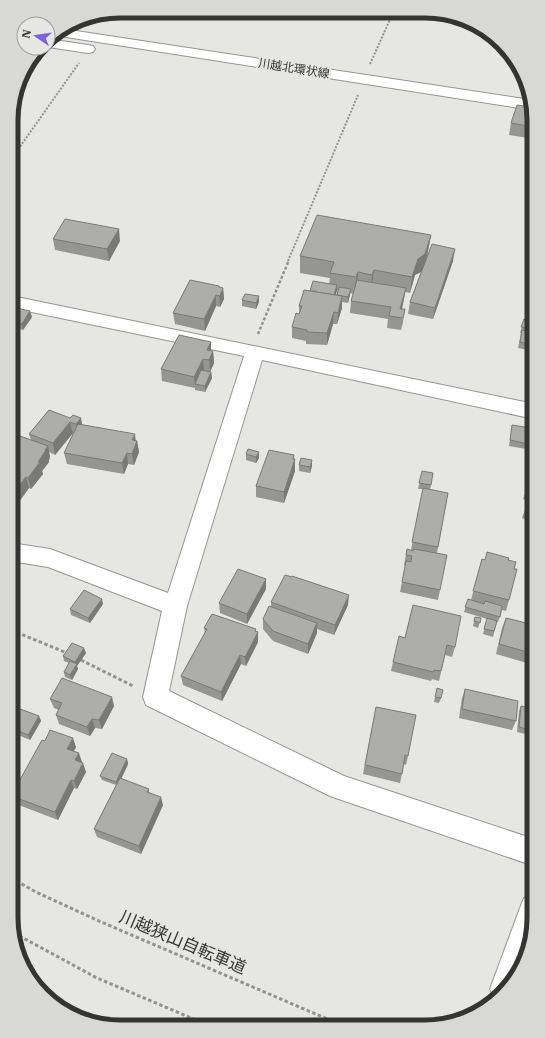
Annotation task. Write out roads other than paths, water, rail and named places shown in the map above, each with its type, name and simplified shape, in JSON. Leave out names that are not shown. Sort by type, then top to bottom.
[{"type":"street","name":"川越北環状線","points":[[83,25],[366,73],[526,104]]},
{"type":"street","name":"川越北環状線","points":[[67,33],[366,73],[523,90]]},
{"type":"street","points":[[56,44],[88,49]]},
{"type":"street","points":[[18,303],[256,352],[527,410]]},
{"type":"street","points":[[256,352],[176,606],[155,697],[340,787],[527,851]]},
{"type":"street","points":[[18,553],[50,558],[176,606]]},
{"type":"street","points":[[510,975],[526,929]]}]
